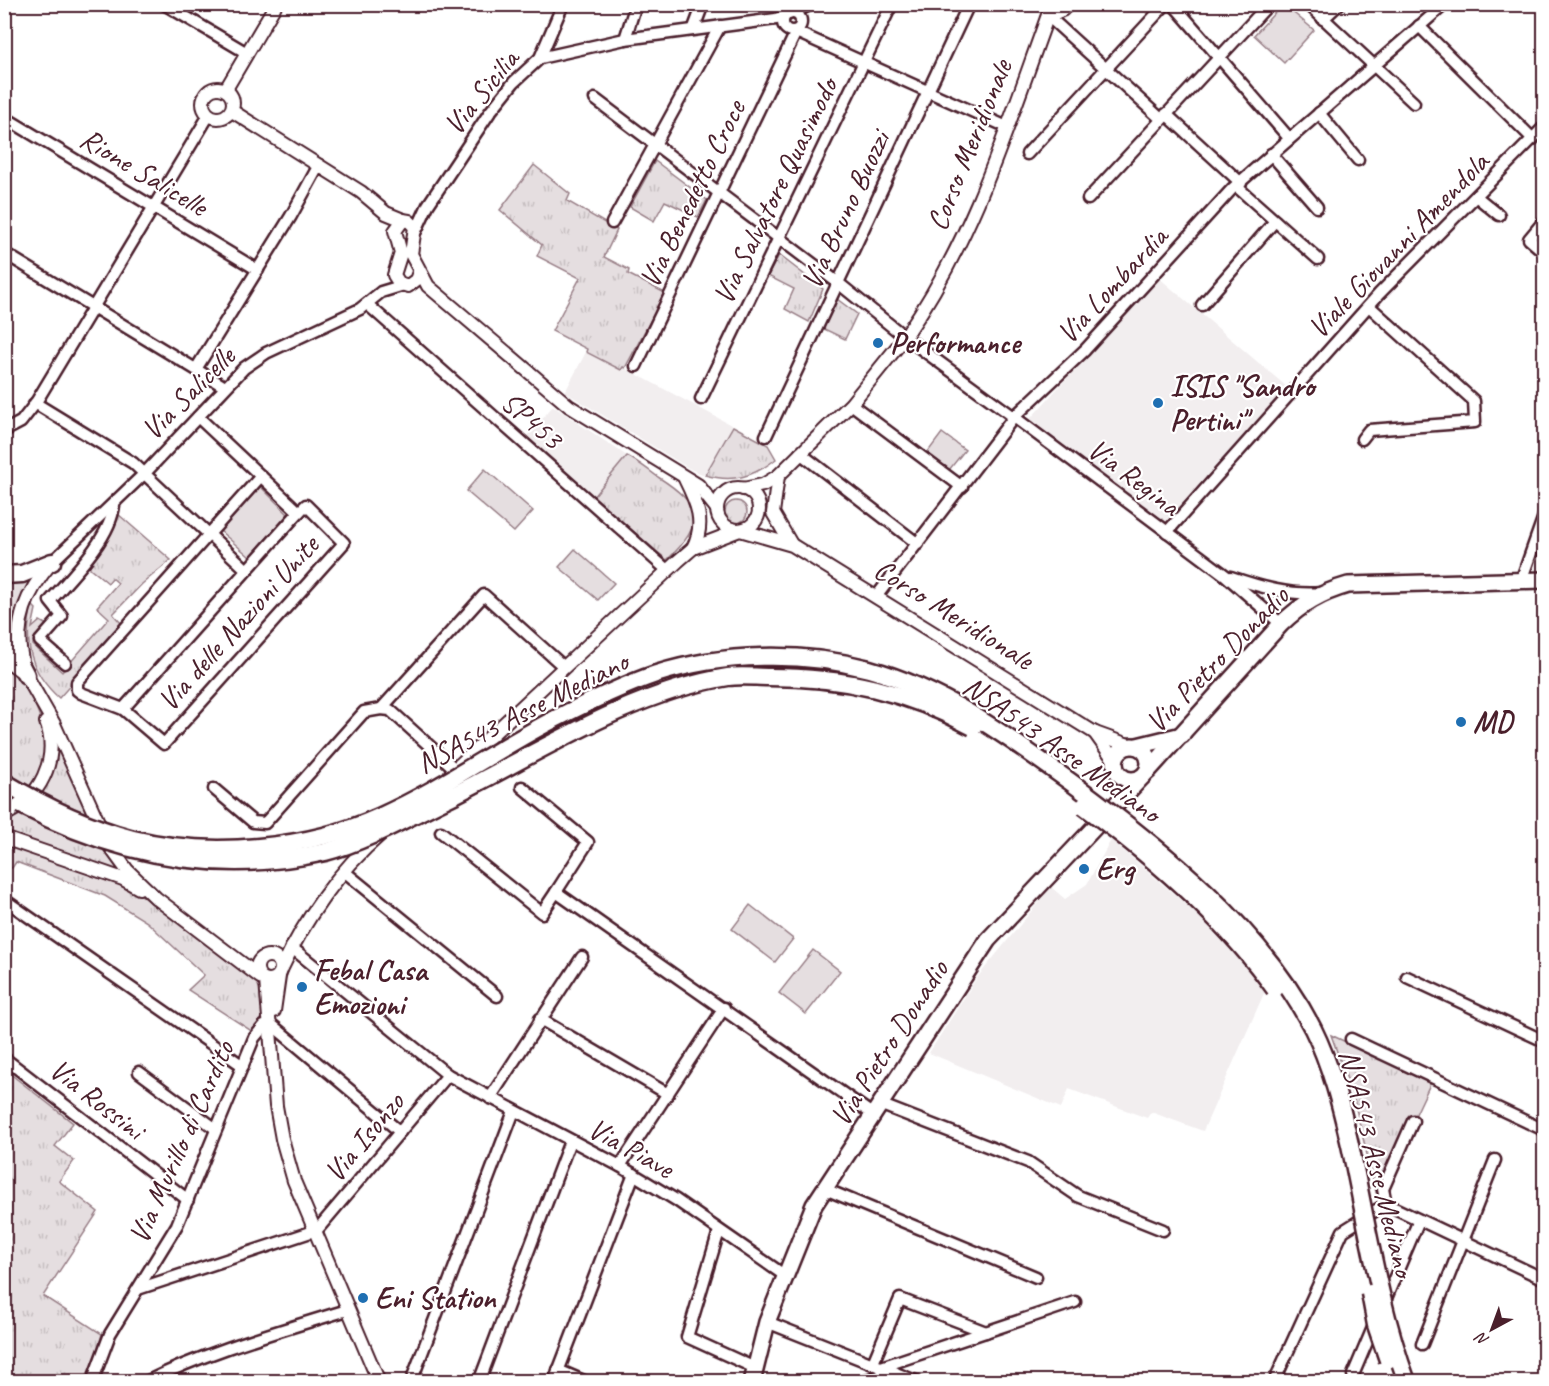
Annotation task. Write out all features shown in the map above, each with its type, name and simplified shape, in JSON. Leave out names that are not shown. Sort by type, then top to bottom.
[{"type":"highway","points":[[4,575],[22,574],[52,562]]},
{"type":"highway","points":[[4,633],[26,675]]},
{"type":"highway","name":"NSA543 Asse Mediano","points":[[4,782],[57,810],[134,839],[205,847],[269,846],[322,836],[379,817],[553,720],[658,673],[721,661],[763,657],[800,658],[866,669],[922,688],[991,725],[1122,820],[1213,900],[1270,962],[1316,1036],[1339,1099],[1384,1305],[1407,1382]]},
{"type":"highway","name":"NSA543 Asse Mediano","points":[[4,796],[91,838],[135,850],[176,859],[251,861],[326,851],[367,837],[567,735],[652,698],[729,677],[806,677],[877,688],[934,706],[984,733],[1113,828],[1197,902],[1266,975],[1303,1026],[1335,1102],[1376,1325],[1395,1382]]},
{"type":"main road","name":"Via Pietro Donadio","points":[[754,1375],[767,1322],[814,1205],[988,940],[1182,735],[1281,624],[1300,606],[1323,592],[1348,585],[1545,580]]},
{"type":"main road","points":[[1114,807],[1116,765],[1120,750],[1182,735]]},
{"type":"main road","points":[[1116,765],[1127,779],[1145,774],[1148,756],[1134,746]]},
{"type":"street","points":[[164,4],[247,53]]},
{"type":"street","points":[[226,89],[276,4]]},
{"type":"street","name":"Via Sicilia","points":[[416,231],[428,205],[490,112],[514,82],[540,58],[563,4]]},
{"type":"street","points":[[625,39],[636,4]]},
{"type":"street","points":[[694,28],[703,4]]},
{"type":"street","points":[[540,58],[625,39],[765,20],[788,15],[813,4]]},
{"type":"street","name":"Via Benedetto Croce","points":[[636,366],[791,43],[795,29],[813,4]]},
{"type":"street","name":"Via Salvatore Quasimodo","points":[[701,399],[891,4]]},
{"type":"street","name":"Via Bruno Buozzi","points":[[766,436],[969,4]]},
{"type":"street","points":[[1050,8],[1062,10],[1068,4]]},
{"type":"street","points":[[1027,154],[1166,4]]},
{"type":"street","points":[[1173,4],[1289,138]]},
{"type":"street","points":[[1088,199],[1269,4]]},
{"type":"street","points":[[1308,4],[1414,103]]},
{"type":"street","points":[[1323,19],[1338,4]]},
{"type":"street","name":"Via Lombardia","points":[[876,597],[1014,417],[1085,350],[1239,184],[1373,64],[1445,4]]},
{"type":"street","points":[[1050,8],[1106,70],[1239,184],[1318,260]]},
{"type":"street","name":"Corso Meridionale","points":[[778,476],[851,404],[928,303],[952,255],[1007,128],[1050,8]]},
{"type":"street","points":[[788,15],[798,15],[795,29]]},
{"type":"street","points":[[765,20],[795,29],[1007,128]]},
{"type":"street","points":[[612,223],[720,26]]},
{"type":"street","points":[[1419,26],[1533,139]]},
{"type":"street","points":[[216,87],[226,89],[234,101],[232,111],[224,117],[209,115],[203,102],[207,92],[216,87]]},
{"type":"street","points":[[595,99],[1014,417]]},
{"type":"street","points":[[232,111],[361,192],[386,213],[414,225],[416,231]]},
{"type":"street","points":[[1319,113],[1358,159]]},
{"type":"street","points":[[4,431],[21,422],[35,403],[209,115]]},
{"type":"street","name":"Rione Salicelle","points":[[4,117],[258,270]]},
{"type":"street","name":"Viale Giovanni Amendola","points":[[1167,532],[1369,306],[1545,127]]},
{"type":"street","points":[[1271,154],[1317,207]]},
{"type":"street","points":[[196,369],[258,270],[319,165]]},
{"type":"street","points":[[1477,197],[1499,215]]},
{"type":"street","name":"Via Sicilia","points":[[405,220],[428,205]]},
{"type":"street","points":[[386,213],[395,235]]},
{"type":"street","points":[[395,235],[396,228],[405,220]]},
{"type":"street","points":[[1202,305],[1275,221]]},
{"type":"street","points":[[1545,221],[1529,239],[1545,252]]},
{"type":"street","name":"SP453","points":[[416,231],[411,249],[419,272],[435,292],[569,406],[698,485],[728,490]]},
{"type":"street","name":"Via Salicelle","points":[[52,562],[145,473],[244,369],[266,353],[367,304],[381,292],[395,272],[401,253],[395,235]]},
{"type":"street","points":[[4,253],[225,387]]},
{"type":"street","points":[[395,272],[396,279],[407,285],[416,280],[419,272]]},
{"type":"street","name":"SP453","points":[[407,285],[435,292]]},
{"type":"street","name":"Via Salicelle","points":[[381,292],[407,285]]},
{"type":"street","name":"SP453","points":[[367,304],[667,570]]},
{"type":"street","points":[[1362,439],[1369,430],[1475,422],[1474,400],[1369,306]]},
{"type":"street","name":"Via delle Nazioni Unite","points":[[35,403],[145,473],[247,570]]},
{"type":"street","points":[[851,404],[962,487]]},
{"type":"street","name":"Via delle Nazioni Unite","points":[[198,417],[298,512]]},
{"type":"street","name":"Via Regina","points":[[1014,417],[1225,575],[1281,624]]},
{"type":"street","name":"Corso Meridionale","points":[[800,453],[918,544]]},
{"type":"street","name":"Via delle Nazioni Unite","points":[[123,709],[306,505],[344,543],[164,744],[123,709],[77,690],[77,682],[261,476]]},
{"type":"street","points":[[778,476],[763,485],[728,490],[720,498],[717,509],[724,525],[788,544]]},
{"type":"street","points":[[778,476],[773,513],[788,544]]},
{"type":"street","points":[[684,477],[700,514],[698,538],[693,548]]},
{"type":"street","name":"SP453","points":[[698,485],[717,509]]},
{"type":"street","points":[[743,489],[755,497],[758,514],[788,544]]},
{"type":"street","points":[[65,663],[40,641],[62,616],[50,601],[94,547],[113,513],[114,504]]},
{"type":"street","points":[[271,1024],[280,973],[305,922],[377,837],[455,769],[667,570],[693,548],[753,524],[758,514]]},
{"type":"street","points":[[1521,581],[1545,516]]},
{"type":"street","name":"Corso Meridionale","points":[[788,544],[1095,733]]},
{"type":"street","points":[[52,562],[36,583],[22,611],[19,631],[20,649],[26,675],[54,724],[108,844],[127,870],[156,898],[263,978]]},
{"type":"street","name":"Via Regina","points":[[1225,575],[1285,591],[1306,594],[1323,592]]},
{"type":"street","points":[[381,709],[484,595],[564,666]]},
{"type":"street","points":[[4,658],[26,675]]},
{"type":"street","points":[[4,815],[28,799],[40,785],[47,771],[51,752],[50,732],[38,698]]},
{"type":"street","points":[[214,789],[253,822],[265,823],[364,712],[381,709],[390,710],[455,769]]},
{"type":"street","points":[[1095,733],[1134,746]]},
{"type":"street","points":[[1095,733],[1116,765]]},
{"type":"street","points":[[441,832],[542,913],[588,842],[522,787]]},
{"type":"street","points":[[4,838],[123,879],[156,898]]},
{"type":"street","points":[[345,872],[497,996]]},
{"type":"street","points":[[556,892],[724,1008],[878,1110],[1028,1162],[1078,1196],[1163,1230]]},
{"type":"street","points":[[9,903],[243,1066]]},
{"type":"street","points":[[214,943],[235,955],[277,959],[280,973]]},
{"type":"street","points":[[291,947],[264,959],[257,969],[263,978],[271,1024],[276,1106],[282,1139],[294,1181],[317,1230],[347,1310],[379,1382]]},
{"type":"street","name":"Via Piave","points":[[291,947],[448,1074],[634,1174],[784,1275]]},
{"type":"street","points":[[490,1098],[582,957]]},
{"type":"street","points":[[263,978],[280,973]]},
{"type":"street","points":[[1407,977],[1545,1041]]},
{"type":"street","points":[[620,1166],[724,1008]]},
{"type":"street","points":[[540,1019],[668,1094]]},
{"type":"street","points":[[271,1024],[400,1132]]},
{"type":"street","name":"Via Murillo di Cardito","points":[[92,1382],[110,1334],[177,1225],[259,1030],[271,1024]]},
{"type":"street","points":[[1351,1039],[1545,1130]]},
{"type":"street","name":"Via Rossini","points":[[4,1058],[188,1200]]},
{"type":"street","points":[[139,1072],[216,1129]]},
{"type":"street","name":"Via Isonzo","points":[[317,1230],[448,1074]]},
{"type":"street","points":[[411,1382],[514,1111]]},
{"type":"street","points":[[1386,1204],[1383,1189],[1413,1121]]},
{"type":"street","points":[[479,1382],[570,1141]]},
{"type":"street","points":[[1422,1344],[1495,1160]]},
{"type":"street","points":[[554,1382],[634,1174]]},
{"type":"street","points":[[825,1189],[1036,1276]]},
{"type":"street","points":[[1386,1204],[1545,1279]]},
{"type":"street","points":[[1274,1382],[1343,1231],[1386,1204]]},
{"type":"street","points":[[1353,1375],[1419,1220]]},
{"type":"street","points":[[138,1289],[317,1230]]},
{"type":"street","points":[[719,1231],[687,1337],[754,1375]]},
{"type":"street","points":[[877,1365],[900,1299],[986,1332]]},
{"type":"street","points":[[877,1365],[1075,1302]]},
{"type":"street","points":[[146,1382],[185,1364],[347,1310]]},
{"type":"street","points":[[767,1322],[918,1382]]},
{"type":"street","points":[[558,1371],[585,1382]]},
{"type":"street","points":[[859,1382],[895,1372]]},
{"type":"shaded area","name":"ISIS \"Sandro Pertini\"","points":[[1158,277],[1287,387],[1164,523],[1030,419]]},
{"type":"shaded area","points":[[586,352],[621,369],[623,367],[733,426],[705,475],[690,469],[565,392]]},
{"type":"shaded area","points":[[553,406],[627,456],[593,497],[525,438]]},
{"type":"shaded area","points":[[1111,840],[1190,908],[1261,982],[1265,991],[1203,1131],[1151,1112],[1147,1118],[1069,1089],[1061,1108],[929,1053],[976,979],[1051,887],[1065,899],[1087,884]]},
{"type":"green space","points":[[1283,4],[1314,30],[1284,63],[1254,35]]},
{"type":"green space","points":[[655,161],[707,200],[698,217],[665,201],[654,221],[630,207]]},
{"type":"green space","points":[[534,165],[570,194],[567,201],[617,230],[604,257],[629,270],[628,274],[665,293],[625,368],[621,370],[552,331],[580,278],[537,256],[542,245],[500,210]]},
{"type":"green space","points":[[779,255],[823,289],[809,322],[785,309],[794,289],[768,276]]},
{"type":"green space","points":[[837,299],[857,314],[845,339],[822,328]]},
{"type":"green space","points":[[733,426],[768,445],[776,459],[742,477],[725,478],[705,475]]},
{"type":"green space","points":[[942,433],[965,450],[949,470],[927,453]]},
{"type":"green space","points":[[627,456],[673,487],[690,506],[694,515],[693,525],[688,535],[667,560],[593,497]]},
{"type":"green space","points":[[485,469],[533,511],[514,532],[466,491]]},
{"type":"green space","points":[[260,486],[288,514],[250,557],[220,531]]},
{"type":"green space","points":[[736,501],[744,504],[747,512],[744,520],[736,523],[728,520],[725,512],[728,504]]},
{"type":"green space","points":[[118,514],[171,560],[142,584],[113,614],[121,623],[121,628],[59,698],[41,678],[31,656],[28,631],[32,605],[36,609],[32,628],[40,621],[47,625],[33,640],[33,645],[62,672],[109,618],[97,607],[118,583],[112,578],[108,583],[90,568],[89,563]]},
{"type":"green space","points":[[575,549],[614,583],[598,600],[559,567]]},
{"type":"green space","points":[[32,579],[17,608],[12,638],[5,622],[4,581]]},
{"type":"green space","points":[[5,662],[24,685],[39,714],[43,730],[45,761],[41,775],[30,790],[5,811]]},
{"type":"green space","points":[[56,737],[106,851],[120,873],[71,854],[5,835],[4,821],[24,810]]},
{"type":"green space","points":[[4,844],[120,882],[141,895],[255,980],[261,991],[265,1013],[253,1032],[188,990],[204,975],[147,922],[105,896],[16,862],[12,868],[5,867]]},
{"type":"green space","points":[[750,905],[793,939],[775,962],[732,929]]},
{"type":"green space","points":[[813,950],[840,971],[806,1014],[779,993]]},
{"type":"green space","points":[[1331,1035],[1431,1082],[1415,1116],[1409,1115],[1376,1192],[1353,1096]]},
{"type":"green space","points":[[4,1069],[73,1123],[55,1146],[74,1161],[59,1181],[98,1212],[43,1296],[102,1334],[89,1381],[5,1381]]},
{"type":"place","name":"Performance","points":[[878,343]]},
{"type":"place","name":"ISIS \"Sandro Pertini\"","points":[[1158,403]]},
{"type":"place","name":"MD","points":[[1461,722]]},
{"type":"place","name":"Erg","points":[[1084,869]]},
{"type":"place","name":"Febal Casa Emozioni","points":[[302,987]]},
{"type":"place","name":"Eni Station","points":[[363,1298]]}]
